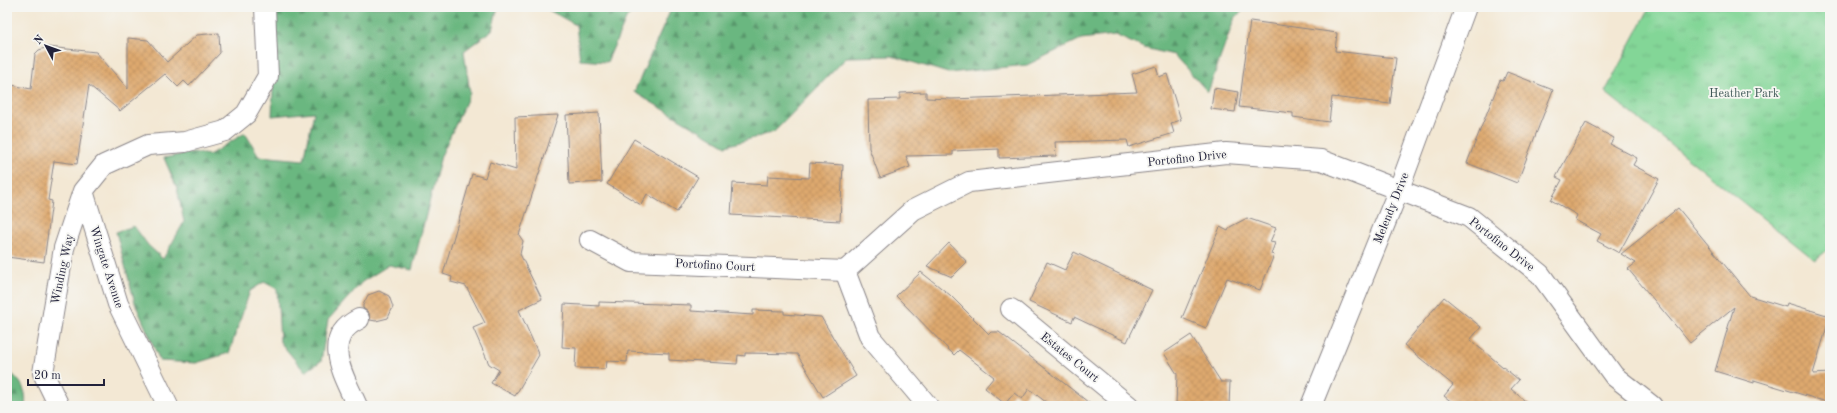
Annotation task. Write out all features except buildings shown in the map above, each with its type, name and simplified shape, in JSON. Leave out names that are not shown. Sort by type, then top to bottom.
[{"type":"street","name":"Winding Way","points":[[59,406],[43,373],[64,248],[83,191],[104,165],[148,145],[185,142],[225,131],[246,114],[268,76],[265,7]]},
{"type":"street","name":"Melendy Drive","points":[[1311,406],[1399,189],[1466,7]]},
{"type":"street","name":"Portofino Drive","points":[[845,271],[913,210],[969,182],[1226,153],[1321,160],[1469,217],[1540,274],[1614,376],[1652,406]]},
{"type":"street","name":"Wingate Avenue","points":[[83,191],[118,304],[168,406]]},
{"type":"street","name":"Portofino Court","points":[[590,240],[631,262],[845,271]]},
{"type":"street","points":[[845,271],[870,337],[928,406]]},
{"type":"street","name":"Estates Court","points":[[1011,309],[1129,406]]},
{"type":"street","points":[[357,406],[338,363],[338,345],[340,333],[348,325],[359,319]]},
{"type":"green space","points":[[276,7],[498,7],[492,30],[464,51],[470,93],[441,156],[412,270],[389,265],[362,282],[328,320],[321,361],[305,372],[280,342],[277,289],[264,282],[250,291],[229,353],[196,363],[160,361],[135,303],[116,232],[134,226],[148,245],[163,259],[184,222],[177,188],[164,158],[193,152],[209,155],[245,133],[259,156],[304,160],[314,112],[272,116]]},
{"type":"green space","points":[[543,7],[636,7],[626,19],[607,62],[580,60],[576,25]]},
{"type":"green space","points":[[672,7],[1248,7],[1235,17],[1208,92],[1174,55],[1144,48],[1115,35],[1081,39],[1027,65],[948,73],[892,56],[847,57],[774,132],[726,146],[634,92]]},
{"type":"green space","name":"Heather Park","points":[[1650,7],[1830,7],[1830,248],[1815,260],[1605,92]]},
{"type":"green space","points":[[7,371],[16,377],[22,386],[26,400],[25,406],[7,406]]}]
